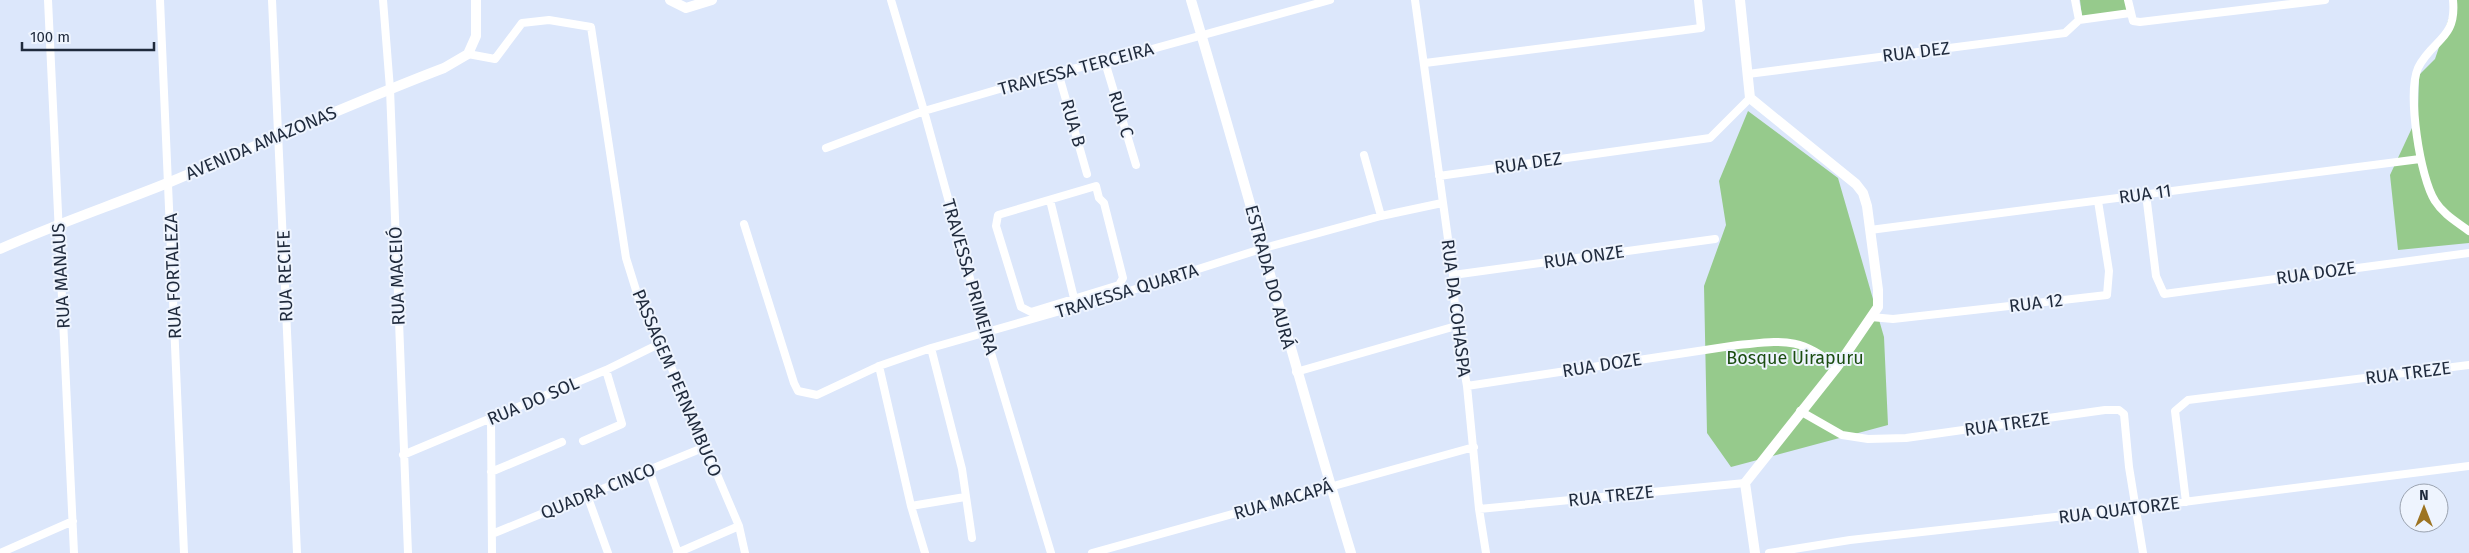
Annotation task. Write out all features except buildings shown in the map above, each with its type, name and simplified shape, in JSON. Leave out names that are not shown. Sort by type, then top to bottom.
[{"type":"street","name":"RUA MANAUS","points":[[48,0],[74,553]]},
{"type":"street","name":"RUA FORTALEZA","points":[[160,0],[184,553]]},
{"type":"street","name":"RUA RECIFE","points":[[272,0],[297,553]]},
{"type":"street","name":"RUA MACEIÓ","points":[[383,0],[390,89],[408,553]]},
{"type":"street","points":[[468,54],[476,36],[476,0]]},
{"type":"street","points":[[670,0],[686,8],[712,0]]},
{"type":"street","name":"TRAVESSA PRIMEIRA","points":[[891,0],[924,111],[985,333],[1051,553]]},
{"type":"street","name":"ESTRADA DO AURÁ","points":[[1190,0],[1264,248],[1296,372],[1351,553]]},
{"type":"street","name":"TRAVESSA TERCEIRA","points":[[826,148],[924,111],[1058,72],[1105,62],[1330,0]]},
{"type":"street","name":"RUA DA COHASPA","points":[[1415,0],[1453,275],[1456,326],[1467,386],[1479,509],[1486,553]]},
{"type":"street","points":[[1425,63],[1701,28],[1698,0]]},
{"type":"street","points":[[1740,0],[1750,98],[1856,184],[1865,200],[1878,290],[1878,306],[1837,367],[1800,411],[1745,483],[1755,553]]},
{"type":"street","points":[[2075,0],[2079,20],[2130,13]]},
{"type":"street","points":[[2128,0],[2133,21],[2140,22],[2325,0]]},
{"type":"street","points":[[2454,0],[2452,23],[2419,67],[2413,87],[2420,159],[2425,183],[2436,202],[2469,231]]},
{"type":"street","name":"PASSAGEM PERNAMBUCO","points":[[468,54],[495,59],[522,23],[549,20],[591,27],[626,258],[640,303],[661,343],[740,526],[745,553]]},
{"type":"street","name":"RUA DEZ","points":[[1748,74],[2065,33],[2079,20]]},
{"type":"street","name":"AVENIDA AMAZONAS","points":[[0,249],[59,223],[169,182],[444,68],[468,54]]},
{"type":"street","name":"RUA C","points":[[1105,62],[1136,165]]},
{"type":"street","name":"RUA B","points":[[1058,72],[1087,174]]},
{"type":"street","name":"RUA DEZ","points":[[1439,176],[1710,138],[1750,98]]},
{"type":"street","points":[[1364,155],[1382,216]]},
{"type":"street","name":"RUA 11","points":[[1870,230],[2420,159]]},
{"type":"street","points":[[1119,285],[1032,312],[1021,306],[996,226],[998,215],[1096,186],[1099,198],[1104,203],[1123,274],[1119,285],[1120,294]]},
{"type":"street","name":"RUA DOZE","points":[[2146,194],[2156,276],[2164,294],[2469,253]]},
{"type":"street","points":[[1050,200],[1074,298]]},
{"type":"street","name":"RUA 12","points":[[1871,317],[1893,319],[2107,295],[2109,271],[2098,201]]},
{"type":"street","name":"TRAVESSA QUARTA","points":[[744,224],[794,383],[798,391],[817,395],[879,366],[931,348],[1120,294],[1264,248],[1382,216],[1442,203]]},
{"type":"street","name":"RUA ONZE","points":[[1453,275],[1715,238]]},
{"type":"street","points":[[1296,372],[1456,326]]},
{"type":"street","name":"RUA DOZE","points":[[1467,386],[1738,345],[1780,342],[1799,343],[1818,351],[1837,367]]},
{"type":"street","name":"RUA DO SOL","points":[[403,455],[606,370],[661,343]]},
{"type":"street","points":[[931,348],[962,466],[972,538]]},
{"type":"street","name":"RUA TREZE","points":[[2186,502],[2175,411],[2188,400],[2469,365]]},
{"type":"street","points":[[879,366],[911,506],[925,553]]},
{"type":"street","points":[[583,441],[622,424],[606,370]]},
{"type":"street","name":"RUA TREZE","points":[[1800,411],[1842,435],[1868,440],[1906,438],[2105,410],[2119,410],[2124,414],[2143,553]]},
{"type":"street","points":[[491,419],[492,553]]},
{"type":"street","points":[[491,472],[562,442]]},
{"type":"street","name":"QUADRA CINCO","points":[[492,534],[705,447]]},
{"type":"street","name":"RUA MACAPÁ","points":[[1092,553],[1474,447]]},
{"type":"street","name":"RUA QUATORZE","points":[[1769,553],[1850,540],[2136,508],[2469,466]]},
{"type":"street","points":[[649,470],[678,553],[740,526]]},
{"type":"street","name":"RUA TREZE","points":[[1479,509],[1745,483]]},
{"type":"street","points":[[587,495],[608,553]]},
{"type":"street","points":[[911,506],[965,497]]},
{"type":"street","points":[[0,553],[73,522]]},
{"type":"green space","points":[[2080,0],[2126,0],[2128,10],[2082,17]]},
{"type":"green space","points":[[2455,0],[2469,0],[2469,243],[2398,250],[2390,175],[2418,115],[2419,75],[2435,59]]},
{"type":"green space","name":"Bosque Uirapuru","points":[[1748,111],[1838,178],[1884,337],[1888,425],[1731,467],[1707,433],[1704,286],[1726,225],[1719,181]]}]
